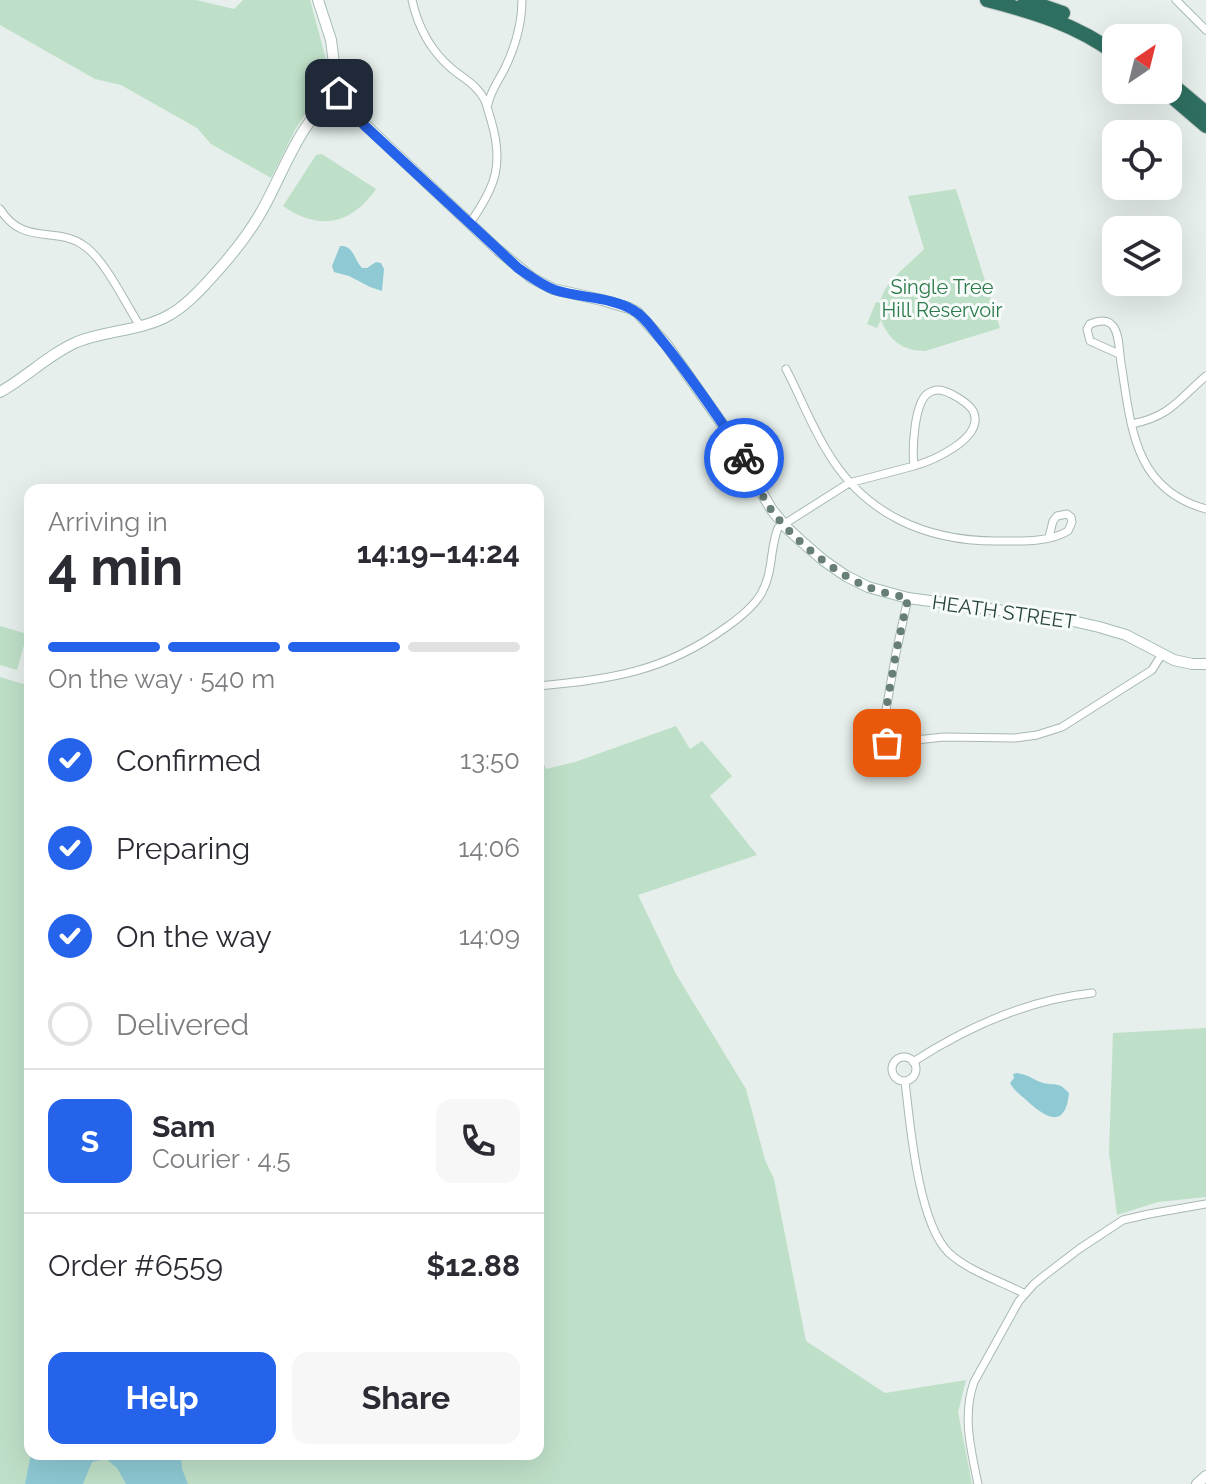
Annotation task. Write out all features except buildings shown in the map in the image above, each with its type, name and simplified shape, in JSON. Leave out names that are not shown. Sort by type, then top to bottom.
[{"type":"highway","points":[[987,0],[1062,22],[1102,45]]},
{"type":"highway","points":[[1025,0],[1075,18],[1102,34]]},
{"type":"highway","points":[[1182,93],[1206,113]]},
{"type":"highway","points":[[1180,104],[1206,126]]},
{"type":"street","name":"HEATH STREET","points":[[318,0],[331,40],[339,93],[364,125],[518,268],[561,292],[602,300],[637,312],[666,344],[739,448],[772,510],[823,560],[868,587],[908,598],[1064,619],[1126,635],[1174,660],[1206,664]]},
{"type":"street","points":[[412,0],[416,16],[435,53],[476,88],[488,104]]},
{"type":"street","points":[[470,223],[486,198],[496,172],[498,154],[488,104],[521,26],[522,0]]},
{"type":"street","points":[[1176,0],[1206,30]]},
{"type":"street","points":[[0,392],[77,342],[140,326],[180,309],[213,275],[258,219],[306,127],[323,104],[339,93]]},
{"type":"street","points":[[0,209],[8,220],[25,231],[66,238],[84,245],[103,265],[140,326]]},
{"type":"street","points":[[1119,354],[1090,341],[1087,329],[1090,324],[1101,321],[1114,327],[1137,448],[1159,482],[1187,502],[1206,509]]},
{"type":"street","points":[[786,369],[827,450],[849,483],[888,514],[908,525],[957,539],[1011,541],[1049,537]]},
{"type":"street","points":[[1132,424],[1168,411],[1206,376]]},
{"type":"street","points":[[544,685],[597,680],[639,671],[711,638],[760,596],[769,574],[773,541],[778,528],[849,483],[926,463],[944,454],[965,438],[975,423],[969,406],[940,390],[924,397],[918,411],[914,466]]},
{"type":"street","points":[[908,598],[879,735],[887,743],[944,737],[1015,738],[1062,727],[1152,670],[1162,654]]},
{"type":"street","points":[[883,727],[894,732],[895,741]]},
{"type":"street","points":[[913,1062],[947,1040],[1029,1005],[1092,993]]},
{"type":"street","points":[[900,1058],[913,1062],[915,1072],[911,1078],[905,1081],[894,1077],[892,1066],[900,1058]]},
{"type":"street","points":[[905,1081],[923,1198],[929,1219],[946,1251],[959,1261],[1025,1294]]},
{"type":"street","points":[[978,1484],[967,1418],[970,1395],[1019,1301],[1034,1284],[1123,1220],[1206,1204]]},
{"type":"street","points":[[1197,1484],[1206,1476]]},
{"type":"green space","points":[[0,0],[196,0],[234,9],[243,0],[310,0],[327,73],[321,90],[296,128],[271,178],[211,144],[197,128],[121,85],[95,79],[0,25]]},
{"type":"green space","points":[[322,154],[376,189],[356,210],[334,220],[309,219],[283,206],[316,155]]},
{"type":"green space","name":"Single Tree Hill Reservoir","points":[[956,189],[1000,328],[925,351],[910,349],[892,339],[881,320],[877,328],[867,324],[876,302],[880,303],[892,280],[924,249],[908,196]]},
{"type":"green space","points":[[0,626],[24,633],[17,670],[0,665]]},
{"type":"green space","points":[[0,677],[24,684],[24,1460],[544,1460],[544,764],[546,769],[575,762],[676,726],[690,749],[702,741],[732,776],[710,796],[757,855],[638,895],[676,974],[746,1089],[765,1160],[774,1179],[806,1341],[885,1393],[966,1380],[958,1412],[972,1484],[0,1484]]},
{"type":"green space","points":[[1206,1028],[1206,1197],[1158,1202],[1117,1215],[1109,1153],[1113,1033]]},
{"type":"water","points":[[340,246],[351,250],[362,268],[381,263],[384,269],[382,291],[334,272],[332,266]]},
{"type":"water","points":[[1013,1074],[1065,1089],[1069,1093],[1063,1113],[1058,1117],[1045,1114],[1016,1091],[1010,1083]]},
{"type":"water","points":[[30,1460],[101,1460],[92,1462],[83,1484],[25,1484]]},
{"type":"water","points":[[107,1460],[181,1460],[188,1484],[126,1484],[117,1468]]},
{"type":"way so far","points":[[744,458],[772,510],[823,560],[868,587],[908,598],[879,735],[887,743]]},
{"type":"route","points":[[339,93],[364,125],[518,268],[553,289],[637,312],[666,344],[744,458]]}]
